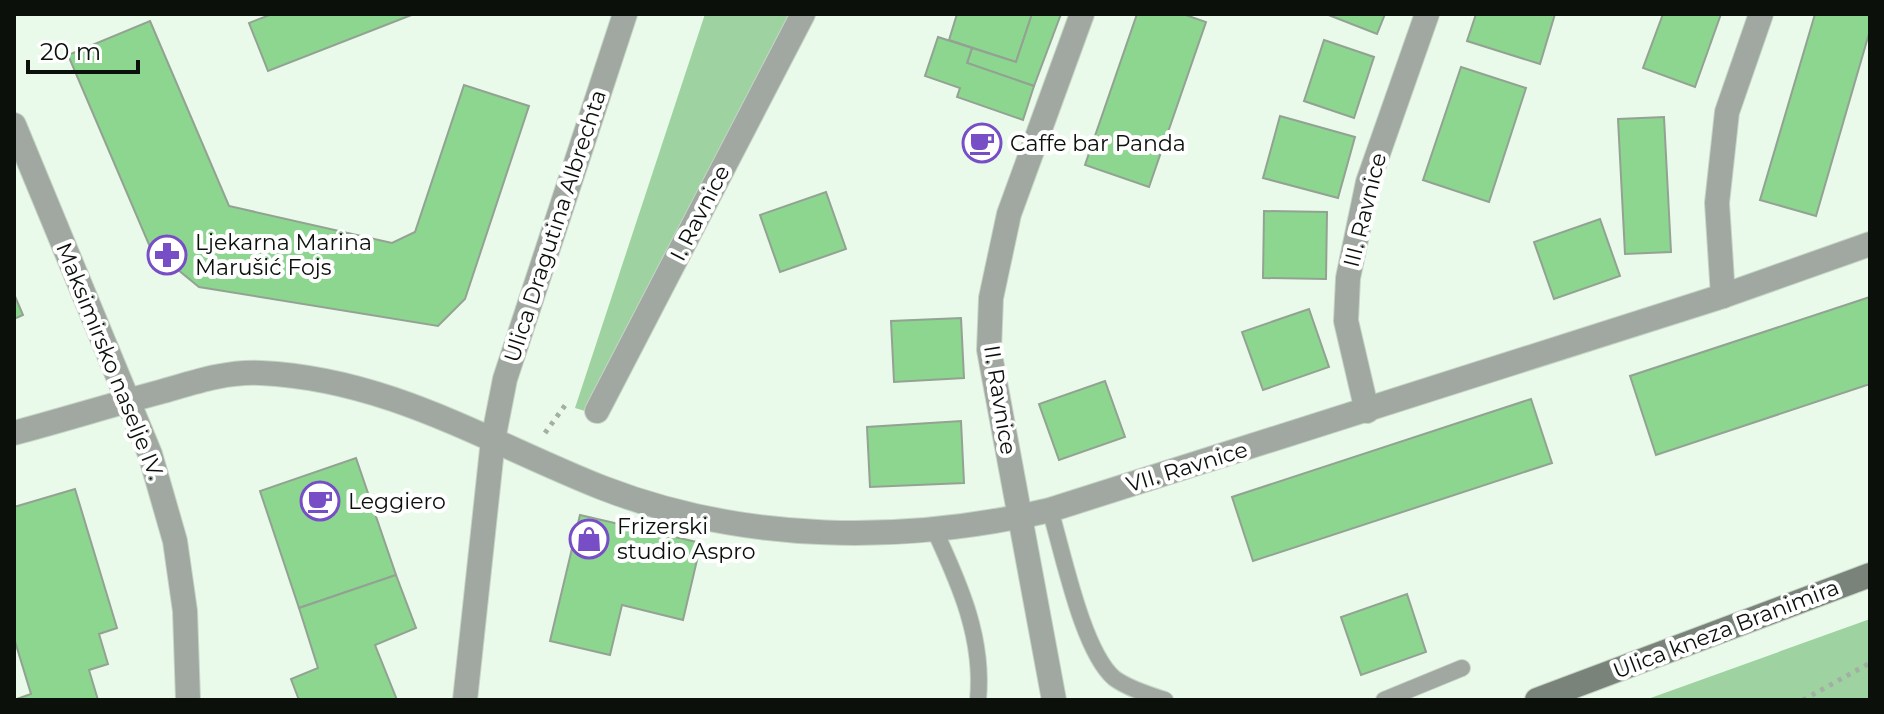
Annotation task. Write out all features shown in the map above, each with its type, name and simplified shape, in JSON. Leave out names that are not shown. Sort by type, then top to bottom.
[{"type":"main road","name":"Ulica kneza Branimira","points":[[1537,700],[1870,575]]},
{"type":"street","name":"Ulica Dragutina Albrechta","points":[[493,440],[505,379],[625,14]]},
{"type":"street","name":"I. Ravnice","points":[[597,411],[803,14]]},
{"type":"street","name":"II. Ravnice","points":[[1054,700],[989,350],[991,298],[1009,214],[1082,14]]},
{"type":"street","name":"III. Ravnice","points":[[1367,411],[1346,321],[1348,278],[1368,182],[1427,14]]},
{"type":"street","points":[[1723,296],[1717,203],[1727,112],[1761,14]]},
{"type":"street","name":"Maksimirsko naselje IV.","points":[[14,125],[150,454],[175,541],[185,611],[188,700]]},
{"type":"street","name":"VII. Ravnice","points":[[14,433],[203,379],[259,373],[320,379],[390,396],[441,415],[605,488],[698,516],[764,529],[935,531],[1050,510],[1723,296],[1870,244]]},
{"type":"street","points":[[465,700],[493,440]]},
{"type":"lane","points":[[1050,510],[1090,643],[1114,677],[1165,700]]},
{"type":"lane","points":[[935,531],[963,593],[974,634],[980,680],[978,700]]},
{"type":"lane","points":[[1384,700],[1462,668]]},
{"type":"path","points":[[1803,700],[1870,663]]},
{"type":"green space","points":[[705,14],[792,14],[585,411],[575,408]]},
{"type":"green space","points":[[1870,619],[1870,700],[1645,700]]},
{"type":"building","points":[[272,14],[414,14],[268,71],[249,23]]},
{"type":"building","points":[[957,14],[1032,14],[1016,62],[949,40]]},
{"type":"building","points":[[1032,14],[1061,14],[1034,86],[967,63],[972,48],[1016,62]]},
{"type":"building","points":[[1137,14],[1183,14],[1206,22],[1149,187],[1085,165]]},
{"type":"building","points":[[1326,14],[1385,14],[1377,34]]},
{"type":"building","points":[[1476,14],[1555,14],[1540,64],[1467,41]]},
{"type":"building","points":[[1663,14],[1721,14],[1695,87],[1643,68]]},
{"type":"building","points":[[1815,14],[1870,14],[1870,30],[1816,216],[1760,200]]},
{"type":"building","points":[[150,21],[229,206],[392,243],[415,232],[464,85],[529,106],[465,299],[438,326],[199,287],[150,247],[68,55]]},
{"type":"building","points":[[938,37],[972,48],[967,63],[1034,86],[1023,120],[957,97],[960,88],[925,76]]},
{"type":"building","points":[[1324,40],[1374,57],[1354,118],[1304,101]]},
{"type":"building","points":[[1461,67],[1526,88],[1489,202],[1423,180]]},
{"type":"building","points":[[1280,116],[1355,137],[1338,198],[1263,178]]},
{"type":"building","points":[[1664,117],[1671,252],[1625,254],[1618,119]]},
{"type":"building","points":[[826,192],[846,249],[780,272],[760,215]]},
{"type":"building","points":[[1264,211],[1327,212],[1326,279],[1263,278]]},
{"type":"building","points":[[1600,219],[1620,276],[1554,299],[1534,242]]},
{"type":"building","points":[[14,294],[23,315],[14,319]]},
{"type":"building","points":[[1870,297],[1870,384],[1656,455],[1630,376]]},
{"type":"building","points":[[1309,309],[1329,367],[1263,390],[1242,332]]},
{"type":"building","points":[[961,318],[964,378],[894,382],[891,321]]},
{"type":"building","points":[[1105,381],[1125,437],[1059,460],[1039,404]]},
{"type":"building","points":[[1531,399],[1552,463],[1253,561],[1232,497]]},
{"type":"building","points":[[961,421],[964,483],[870,487],[867,427]]},
{"type":"building","points":[[356,458],[396,575],[299,608],[260,491]]},
{"type":"building","points":[[75,489],[117,628],[99,634],[108,664],[89,670],[98,700],[14,700],[31,694],[14,638],[14,507]]},
{"type":"building","points":[[580,515],[701,543],[683,620],[622,605],[610,655],[550,641]]},
{"type":"building","points":[[396,575],[416,628],[375,645],[397,700],[299,700],[291,679],[318,668],[299,608]]},
{"type":"building","points":[[1407,594],[1426,652],[1361,675],[1341,617]]},
{"type":"place","name":"Caffe bar Panda","points":[[982,143]]},
{"type":"place","name":"Ljekarna Marina Marušić Fojs","points":[[167,255]]},
{"type":"place","name":"Leggiero","points":[[320,501]]},
{"type":"place","name":"Frizerski studio Aspro","points":[[589,539]]}]
